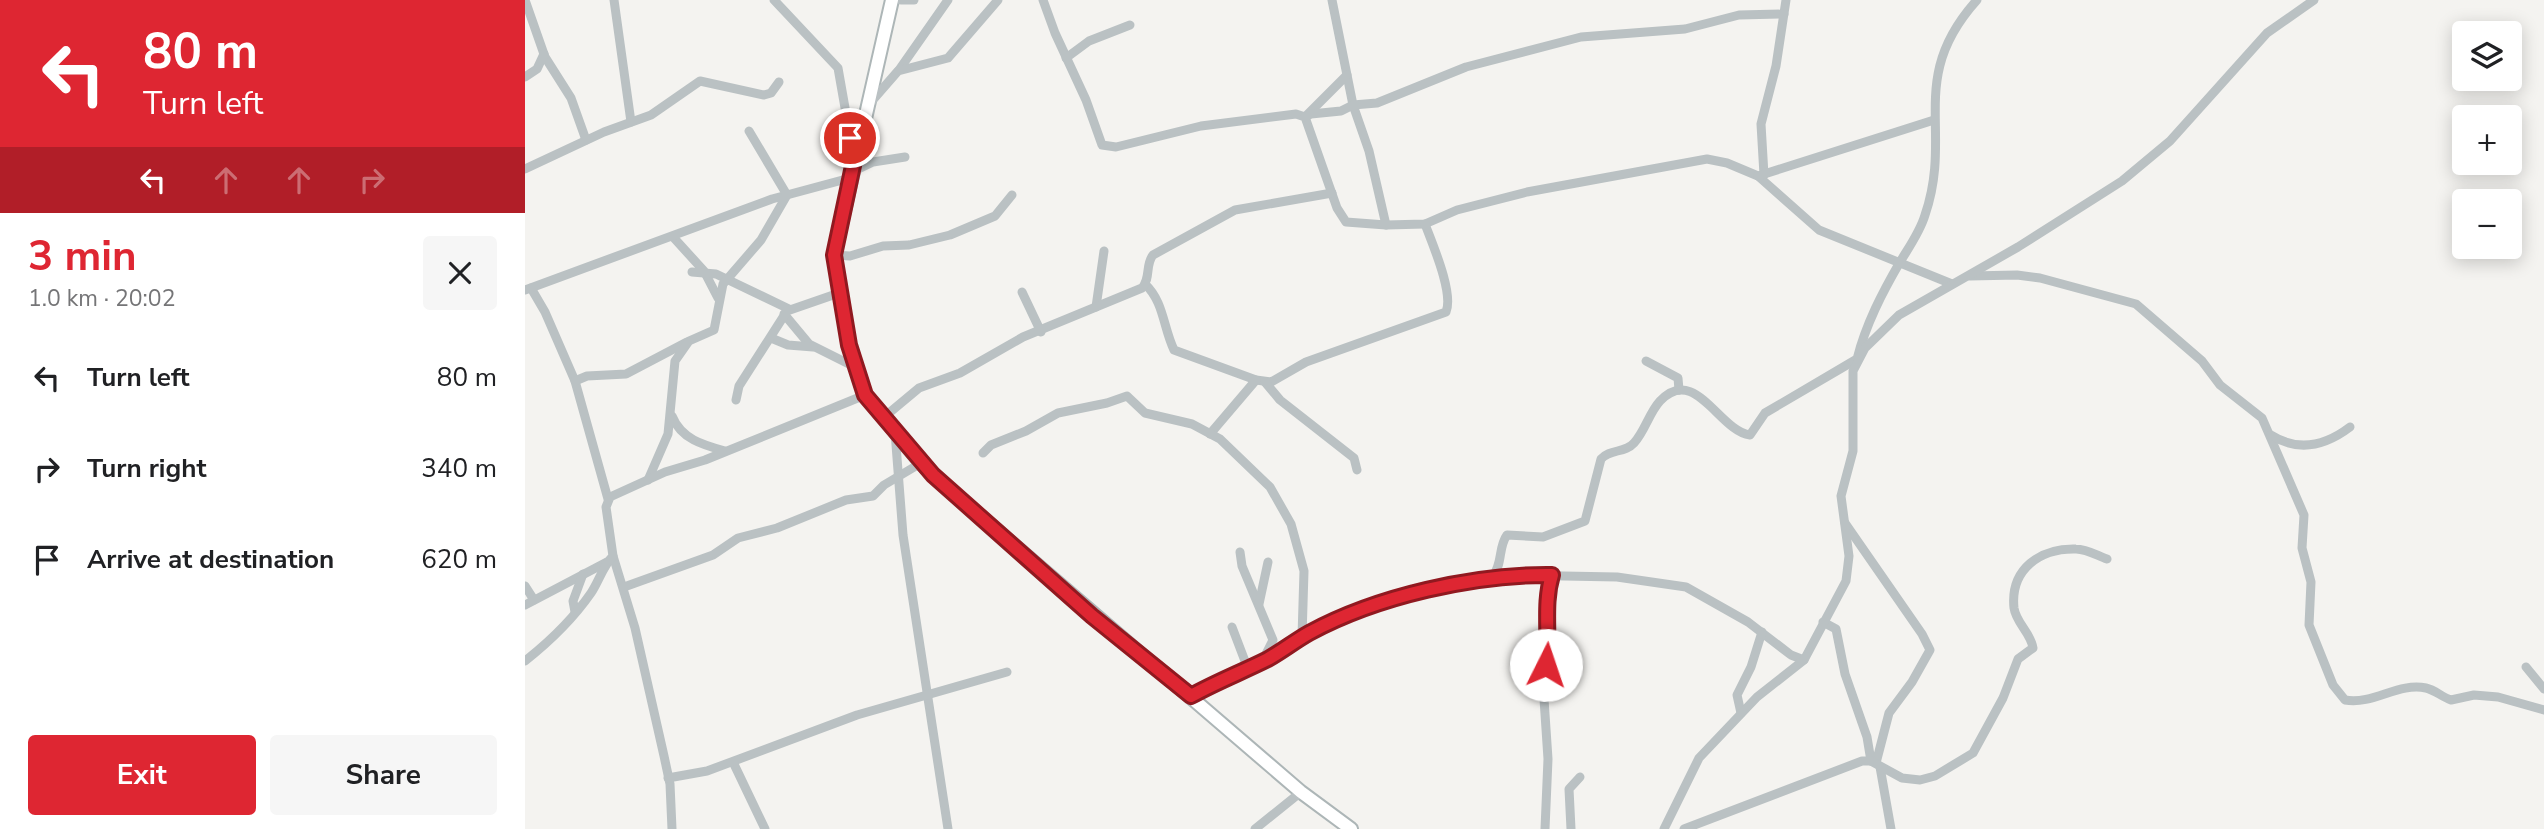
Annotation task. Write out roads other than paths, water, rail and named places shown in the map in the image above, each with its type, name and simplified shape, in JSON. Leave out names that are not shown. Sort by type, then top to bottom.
[{"type":"street","points":[[525,0],[544,54],[571,98],[586,140]]},
{"type":"street","points":[[614,0],[631,122]]},
{"type":"street","points":[[774,0],[838,68],[852,170]]},
{"type":"street","points":[[892,0],[834,255],[855,368],[865,395],[921,463],[1092,616],[1191,696],[1301,792],[1351,829]]},
{"type":"street","points":[[901,0],[914,0]]},
{"type":"street","points":[[867,106],[898,71],[948,0]]},
{"type":"street","points":[[898,71],[948,58],[998,0]]},
{"type":"street","points":[[1043,0],[1086,100],[1099,141],[1108,148],[1209,124],[1286,114],[1304,117],[1388,100],[1466,67],[1581,37],[1685,29],[1739,15],[1784,14]]},
{"type":"street","points":[[1332,0],[1353,105],[1369,151],[1385,225]]},
{"type":"street","points":[[1761,176],[1761,124],[1776,66],[1786,0]]},
{"type":"street","points":[[1664,829],[1699,758],[1741,713],[1804,660],[1846,580],[1849,556],[1841,496],[1853,451],[1851,387],[1857,359],[1863,333],[1926,214],[1937,157],[1934,120],[1937,73],[1946,43],[1959,18],[1977,0]]},
{"type":"street","points":[[1493,576],[1501,563],[1502,543],[1507,536],[1543,537],[1585,521],[1601,459],[1633,444],[1661,400],[1679,390],[1695,394],[1738,430],[1750,435],[1765,413],[1857,359],[1899,315],[2122,181],[2170,141],[2267,33],[2314,0]]},
{"type":"street","points":[[1066,58],[1089,41],[1130,25]]},
{"type":"street","points":[[537,69],[544,54]]},
{"type":"street","points":[[525,77],[552,64]]},
{"type":"street","points":[[1304,117],[1347,75]]},
{"type":"street","points":[[525,169],[586,140],[658,111],[700,81],[764,95],[771,93],[779,82]]},
{"type":"street","points":[[1304,117],[1332,193],[1346,222],[1425,224],[1458,210],[1528,192],[1595,182],[1690,160],[1717,160],[1761,176],[1819,230],[1952,284]]},
{"type":"street","points":[[1761,176],[1934,120]]},
{"type":"street","points":[[749,131],[787,195]]},
{"type":"street","points":[[528,289],[873,162],[905,157]]},
{"type":"street","points":[[883,418],[919,388],[960,373],[1023,337],[1041,332],[1145,284],[1153,255],[1228,212],[1332,193]]},
{"type":"street","points":[[575,381],[587,376],[626,374],[714,330],[718,298],[727,278],[761,240],[787,195]]},
{"type":"street","points":[[834,255],[850,256],[883,246],[909,245],[950,235],[995,216],[1012,195]]},
{"type":"street","points":[[1210,433],[1260,381],[1278,379],[1306,362],[1446,312],[1448,301],[1443,276],[1425,224]]},
{"type":"street","points":[[674,237],[704,271],[718,298]]},
{"type":"street","points":[[1096,307],[1104,251]]},
{"type":"street","points":[[692,272],[704,271],[727,278],[787,312],[798,333],[814,347],[855,368]]},
{"type":"street","points":[[1965,276],[2017,275],[2040,278],[2136,304],[2202,361],[2220,385],[2262,418],[2304,515],[2302,548],[2311,582],[2309,625],[2339,695],[2346,701],[2365,701],[2397,689],[2418,687],[2451,700],[2474,695],[2498,697],[2544,710]]},
{"type":"street","points":[[1145,284],[1154,293],[1160,306],[1174,350],[1260,381],[1354,458],[1357,470]]},
{"type":"street","points":[[528,289],[540,299],[575,381],[608,499],[605,507],[610,559],[624,587],[668,778],[672,829]]},
{"type":"street","points":[[1022,292],[1041,332]]},
{"type":"street","points":[[736,400],[739,386],[787,312],[839,293]]},
{"type":"street","points":[[771,338],[788,345],[814,347]]},
{"type":"street","points":[[675,361],[689,341]]},
{"type":"street","points":[[648,480],[668,434],[678,346]]},
{"type":"street","points":[[1646,361],[1678,378],[1679,390]]},
{"type":"street","points":[[608,499],[648,480],[815,418],[865,395]]},
{"type":"street","points":[[983,453],[991,445],[1024,432],[1058,412],[1107,403],[1127,396],[1145,413],[1192,424],[1210,433],[1258,472],[1291,524],[1304,571],[1302,637]]},
{"type":"street","points":[[671,415],[677,430],[684,435],[725,451]]},
{"type":"street","points":[[2271,435],[2289,445],[2310,446],[2335,437],[2350,427]]},
{"type":"street","points":[[895,432],[903,535],[948,829]]},
{"type":"street","points":[[624,587],[713,555],[738,538],[778,528],[846,500],[866,499],[921,463]]},
{"type":"street","points":[[1844,521],[1930,650],[1912,682],[1889,713],[1876,764]]},
{"type":"street","points":[[1684,829],[1863,761],[1876,764],[1902,778],[1929,778],[1978,749],[2003,698],[2018,659],[2033,648],[2014,608],[2024,567],[2042,556],[2077,549],[2107,559]]},
{"type":"street","points":[[1240,552],[1242,566],[1273,640],[1262,662]]},
{"type":"street","points":[[525,586],[530,603],[610,559]]},
{"type":"street","points":[[525,661],[548,643],[575,612],[600,580],[610,559]]},
{"type":"street","points":[[1259,604],[1268,562]]},
{"type":"street","points":[[573,601],[583,574]]},
{"type":"street","points":[[1545,829],[1548,759],[1542,684],[1549,642],[1546,591],[1552,575]]},
{"type":"street","points":[[1191,696],[1262,662],[1302,637],[1354,613],[1399,597],[1493,576],[1617,577],[1686,587],[1762,632],[1791,655],[1804,660]]},
{"type":"street","points":[[564,584],[573,601],[575,612]]},
{"type":"street","points":[[1823,622],[1836,629],[1845,674],[1876,764],[1891,829]]},
{"type":"street","points":[[1232,627],[1248,669]]},
{"type":"street","points":[[1741,713],[1737,695],[1751,667],[1762,632]]},
{"type":"street","points":[[2526,667],[2544,689]]},
{"type":"street","points":[[668,778],[707,771],[831,724],[1007,672]]},
{"type":"street","points":[[733,762],[765,829]]},
{"type":"street","points":[[1571,829],[1569,789],[1580,777]]},
{"type":"street","points":[[1255,829],[1301,792]]}]
